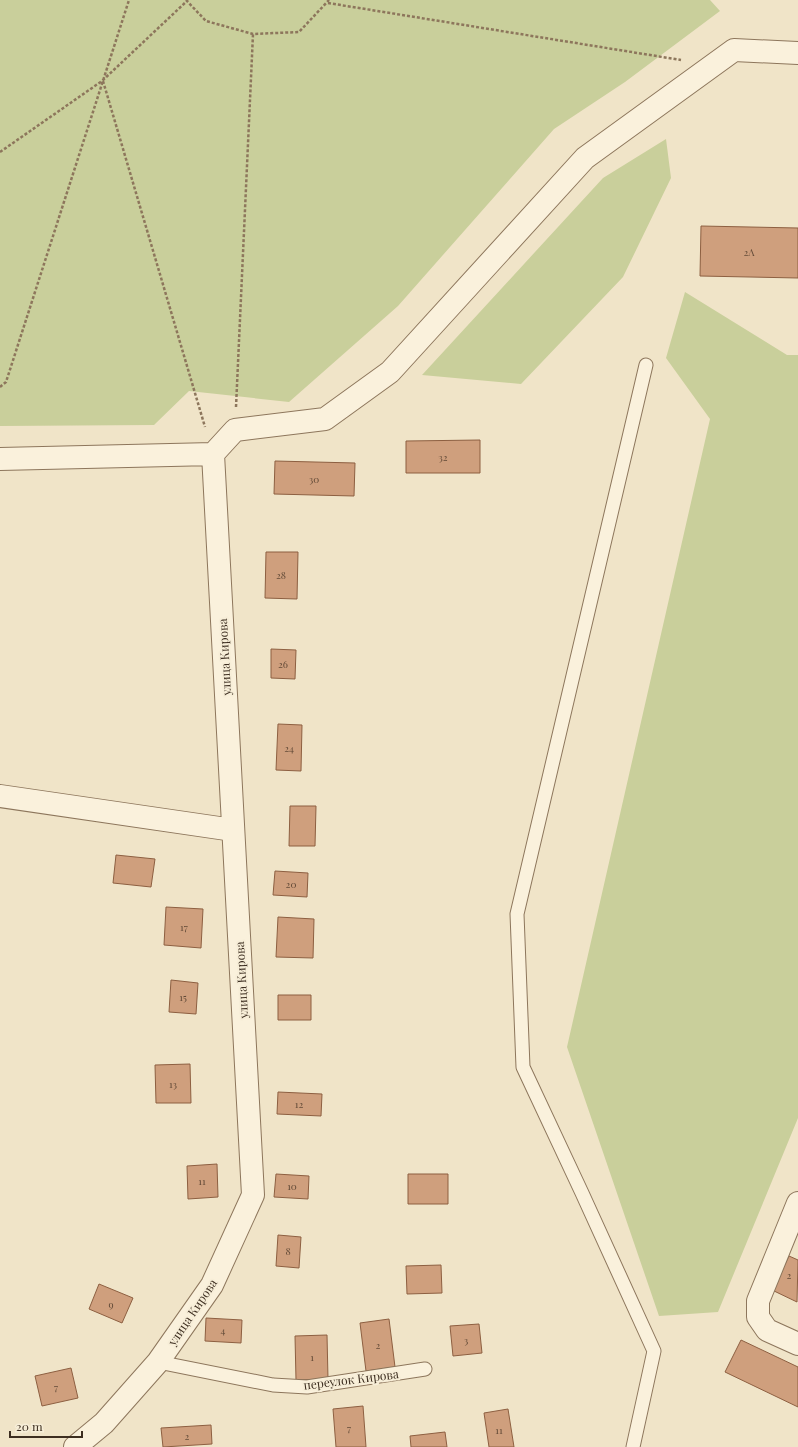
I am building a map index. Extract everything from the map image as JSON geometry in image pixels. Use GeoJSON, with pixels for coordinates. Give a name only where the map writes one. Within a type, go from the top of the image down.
{"type":"FeatureCollection","features":[{"type":"Feature","properties":{"kind":"street"},"geometry":{"type":"LineString","coordinates":[[0,459],[213,454],[235,430],[324,419],[390,372],[585,158],[734,50],[798,53]]}},
{"type":"Feature","properties":{"kind":"street","name":"улица Кирова"},"geometry":{"type":"LineString","coordinates":[[76,1447],[104,1423],[158,1362],[212,1285],[253,1195],[213,454]]}},
{"type":"Feature","properties":{"kind":"street"},"geometry":{"type":"LineString","coordinates":[[0,796],[233,830]]}},
{"type":"Feature","properties":{"kind":"street"},"geometry":{"type":"LineString","coordinates":[[798,1203],[758,1301],[758,1317],[767,1330],[798,1344]]}},
{"type":"Feature","properties":{"kind":"lane"},"geometry":{"type":"LineString","coordinates":[[634,1447],[654,1351],[582,1192],[523,1067],[517,914],[646,365]]}},
{"type":"Feature","properties":{"kind":"lane","name":"переулок Кирова"},"geometry":{"type":"LineString","coordinates":[[158,1362],[273,1385],[307,1387],[425,1369]]}},
{"type":"Feature","properties":{"kind":"path"},"geometry":{"type":"LineString","coordinates":[[0,387],[6,382],[129,0]]}},
{"type":"Feature","properties":{"kind":"path"},"geometry":{"type":"LineString","coordinates":[[0,152],[102,81],[187,0],[206,21],[253,34],[299,32],[329,2],[713,65]]}},
{"type":"Feature","properties":{"kind":"path"},"geometry":{"type":"LineString","coordinates":[[235,430],[253,34]]}},
{"type":"Feature","properties":{"kind":"path"},"geometry":{"type":"LineString","coordinates":[[102,81],[213,454]]}},
{"type":"Feature","properties":{"kind":"green space"},"geometry":{"type":"Polygon","coordinates":[[[0,0],[710,0],[720,11],[625,82],[554,129],[398,306],[289,402],[189,391],[154,425],[0,426],[0,0]]]}},
{"type":"Feature","properties":{"kind":"green space"},"geometry":{"type":"Polygon","coordinates":[[[666,139],[671,178],[623,277],[521,384],[422,375],[603,178],[666,139]]]}},
{"type":"Feature","properties":{"kind":"green space"},"geometry":{"type":"Polygon","coordinates":[[[685,292],[787,355],[798,355],[798,1118],[718,1312],[659,1316],[567,1047],[710,419],[666,358],[685,292]]]}},
{"type":"Feature","properties":{"kind":"building"},"geometry":{"type":"Polygon","coordinates":[[[701,226],[798,228],[798,278],[700,276],[701,226]]]}},
{"type":"Feature","properties":{"kind":"building"},"geometry":{"type":"Polygon","coordinates":[[[480,440],[480,473],[406,473],[406,441],[480,440]]]}},
{"type":"Feature","properties":{"kind":"building"},"geometry":{"type":"Polygon","coordinates":[[[275,461],[355,463],[354,496],[274,494],[275,461]]]}},
{"type":"Feature","properties":{"kind":"building"},"geometry":{"type":"Polygon","coordinates":[[[266,552],[298,552],[297,599],[265,598],[266,552]]]}},
{"type":"Feature","properties":{"kind":"building"},"geometry":{"type":"Polygon","coordinates":[[[271,649],[296,650],[295,679],[271,678],[271,649]]]}},
{"type":"Feature","properties":{"kind":"building"},"geometry":{"type":"Polygon","coordinates":[[[278,724],[302,725],[301,771],[276,770],[278,724]]]}},
{"type":"Feature","properties":{"kind":"building"},"geometry":{"type":"Polygon","coordinates":[[[290,806],[316,806],[315,846],[289,846],[290,806]]]}},
{"type":"Feature","properties":{"kind":"building"},"geometry":{"type":"Polygon","coordinates":[[[116,855],[155,859],[151,887],[113,883],[116,855]]]}},
{"type":"Feature","properties":{"kind":"building"},"geometry":{"type":"Polygon","coordinates":[[[275,871],[308,873],[307,897],[273,895],[275,871]]]}},
{"type":"Feature","properties":{"kind":"building"},"geometry":{"type":"Polygon","coordinates":[[[166,907],[203,909],[201,948],[164,945],[166,907]]]}},
{"type":"Feature","properties":{"kind":"building"},"geometry":{"type":"Polygon","coordinates":[[[278,917],[314,919],[313,958],[276,957],[278,917]]]}},
{"type":"Feature","properties":{"kind":"building"},"geometry":{"type":"Polygon","coordinates":[[[171,980],[198,983],[196,1014],[169,1012],[171,980]]]}},
{"type":"Feature","properties":{"kind":"building"},"geometry":{"type":"Polygon","coordinates":[[[278,995],[311,995],[311,1020],[278,1020],[278,995]]]}},
{"type":"Feature","properties":{"kind":"building"},"geometry":{"type":"Polygon","coordinates":[[[190,1064],[191,1103],[156,1103],[155,1065],[190,1064]]]}},
{"type":"Feature","properties":{"kind":"building"},"geometry":{"type":"Polygon","coordinates":[[[278,1092],[322,1094],[321,1116],[277,1114],[278,1092]]]}},
{"type":"Feature","properties":{"kind":"building"},"geometry":{"type":"Polygon","coordinates":[[[217,1164],[218,1197],[188,1199],[187,1166],[217,1164]]]}},
{"type":"Feature","properties":{"kind":"building"},"geometry":{"type":"Polygon","coordinates":[[[276,1174],[309,1176],[308,1199],[274,1197],[276,1174]]]}},
{"type":"Feature","properties":{"kind":"building"},"geometry":{"type":"Polygon","coordinates":[[[408,1174],[448,1174],[448,1204],[408,1204],[408,1174]]]}},
{"type":"Feature","properties":{"kind":"building"},"geometry":{"type":"Polygon","coordinates":[[[278,1235],[301,1237],[299,1268],[276,1266],[278,1235]]]}},
{"type":"Feature","properties":{"kind":"building"},"geometry":{"type":"Polygon","coordinates":[[[789,1256],[798,1260],[797,1302],[772,1290],[789,1256]]]}},
{"type":"Feature","properties":{"kind":"building"},"geometry":{"type":"Polygon","coordinates":[[[441,1265],[442,1293],[407,1294],[406,1266],[441,1265]]]}},
{"type":"Feature","properties":{"kind":"building"},"geometry":{"type":"Polygon","coordinates":[[[99,1284],[133,1298],[122,1323],[89,1309],[99,1284]]]}},
{"type":"Feature","properties":{"kind":"building"},"geometry":{"type":"Polygon","coordinates":[[[206,1318],[242,1320],[241,1343],[205,1341],[206,1318]]]}},
{"type":"Feature","properties":{"kind":"building"},"geometry":{"type":"Polygon","coordinates":[[[389,1319],[395,1367],[366,1371],[360,1323],[389,1319]]]}},
{"type":"Feature","properties":{"kind":"building"},"geometry":{"type":"Polygon","coordinates":[[[479,1324],[482,1353],[453,1356],[450,1326],[479,1324]]]}},
{"type":"Feature","properties":{"kind":"building"},"geometry":{"type":"Polygon","coordinates":[[[327,1335],[328,1379],[296,1380],[295,1336],[327,1335]]]}},
{"type":"Feature","properties":{"kind":"building"},"geometry":{"type":"Polygon","coordinates":[[[741,1340],[798,1367],[798,1407],[725,1372],[741,1340]]]}},
{"type":"Feature","properties":{"kind":"building"},"geometry":{"type":"Polygon","coordinates":[[[71,1368],[78,1398],[42,1406],[35,1376],[71,1368]]]}},
{"type":"Feature","properties":{"kind":"building"},"geometry":{"type":"Polygon","coordinates":[[[363,1406],[366,1447],[336,1447],[333,1409],[363,1406]]]}},
{"type":"Feature","properties":{"kind":"building"},"geometry":{"type":"Polygon","coordinates":[[[508,1409],[514,1447],[489,1447],[484,1413],[508,1409]]]}},
{"type":"Feature","properties":{"kind":"building"},"geometry":{"type":"Polygon","coordinates":[[[211,1425],[212,1444],[163,1447],[161,1428],[211,1425]]]}},
{"type":"Feature","properties":{"kind":"building"},"geometry":{"type":"Polygon","coordinates":[[[445,1432],[447,1447],[411,1447],[410,1436],[445,1432]]]}}]}
